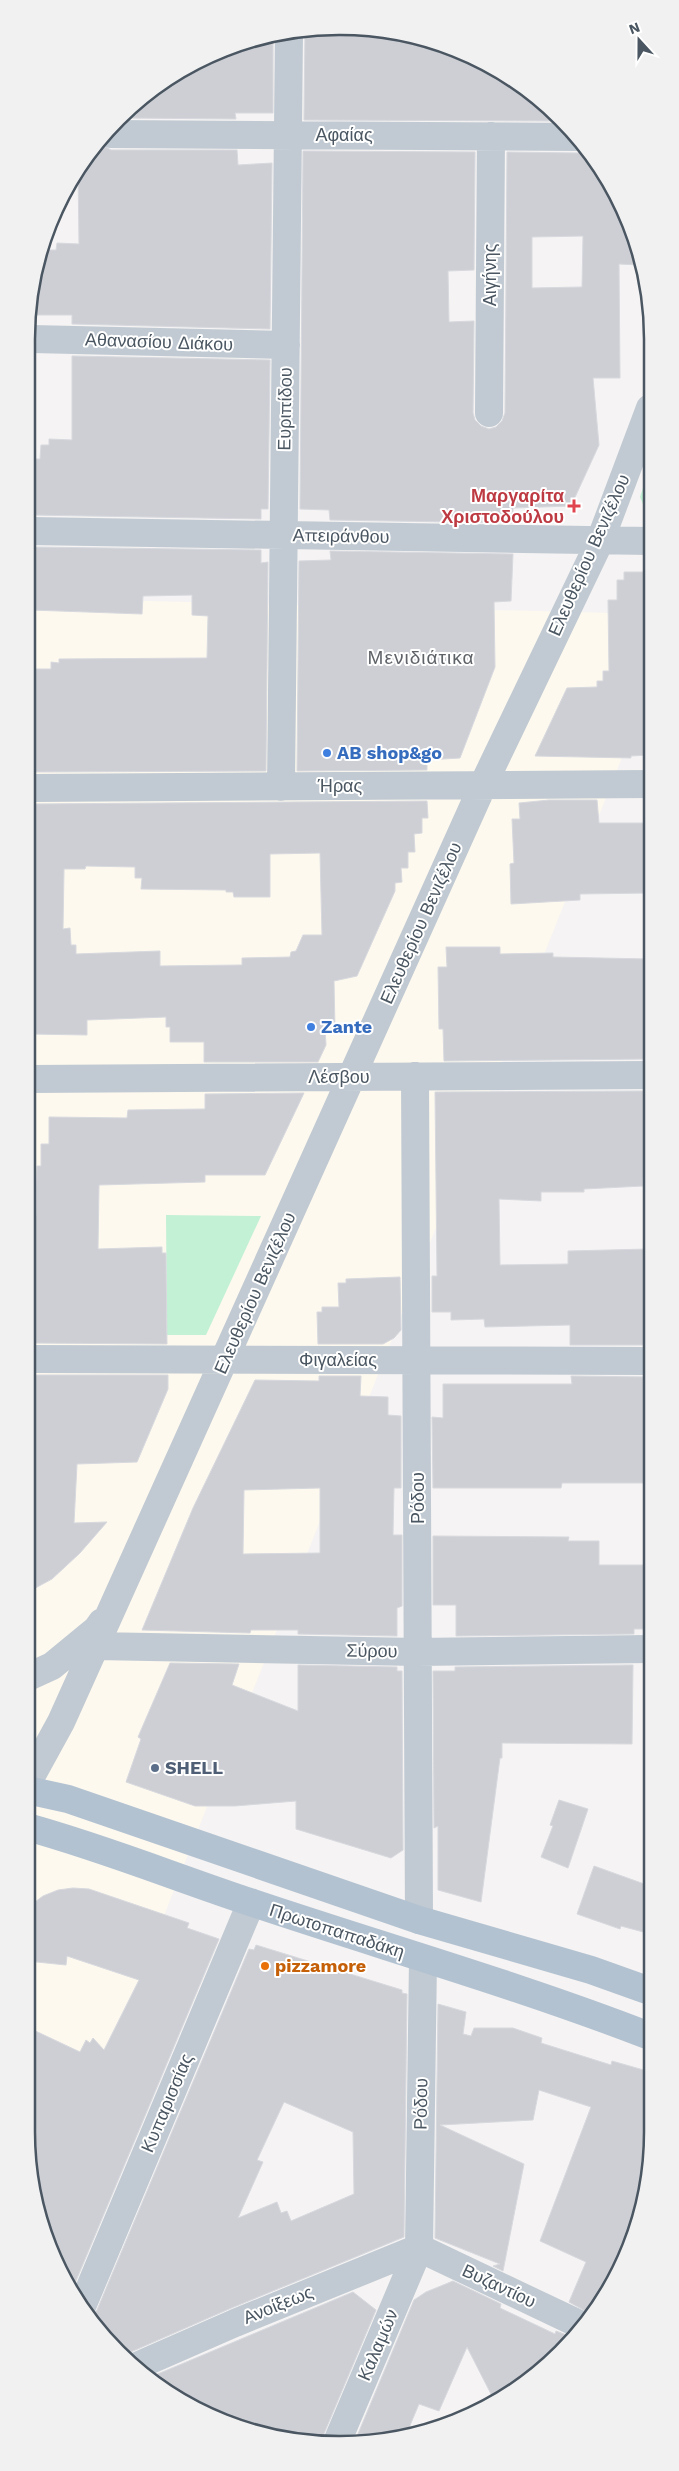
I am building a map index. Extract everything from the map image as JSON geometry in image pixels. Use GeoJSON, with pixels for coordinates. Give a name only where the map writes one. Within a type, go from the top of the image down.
{"type":"FeatureCollection","features":[{"type":"Feature","properties":{"kind":"main road","name":"Πρωτοπαπαδάκη"},"geometry":{"type":"LineString","coordinates":[[35,1792],[68,1799],[419,1920],[592,1970],[644,1989]]}},
{"type":"Feature","properties":{"kind":"main road","name":"Πρωτοπαπαδάκη"},"geometry":{"type":"LineString","coordinates":[[35,1829],[60,1836],[250,1902],[583,2010],[644,2033]]}},
{"type":"Feature","properties":{"kind":"street","name":"Ευριπίδου"},"geometry":{"type":"LineString","coordinates":[[281,786],[289,40]]}},
{"type":"Feature","properties":{"kind":"street","name":"Αφαίας"},"geometry":{"type":"LineString","coordinates":[[115,134],[566,137]]}},
{"type":"Feature","properties":{"kind":"street","name":"Αιγήνης"},"geometry":{"type":"LineString","coordinates":[[489,414],[491,136]]}},
{"type":"Feature","properties":{"kind":"street","name":"Αθανασίου Διάκου"},"geometry":{"type":"LineString","coordinates":[[35,339],[286,346]]}},
{"type":"Feature","properties":{"kind":"street","name":"Ελευθερίου Βενιζέλου"},"geometry":{"type":"LineString","coordinates":[[35,1769],[61,1722],[96,1646],[483,785],[600,541],[644,424]]}},
{"type":"Feature","properties":{"kind":"street","name":"Απειράνθου"},"geometry":{"type":"LineString","coordinates":[[35,531],[644,541]]}},
{"type":"Feature","properties":{"kind":"street","name":"Ήρας"},"geometry":{"type":"LineString","coordinates":[[35,788],[644,784]]}},
{"type":"Feature","properties":{"kind":"street","name":"Λέσβου"},"geometry":{"type":"LineString","coordinates":[[35,1079],[644,1075]]}},
{"type":"Feature","properties":{"kind":"street","name":"Ρόδου"},"geometry":{"type":"LineString","coordinates":[[415,1076],[419,1920]]}},
{"type":"Feature","properties":{"kind":"street","name":"Φιγαλείας"},"geometry":{"type":"LineString","coordinates":[[35,1358],[644,1361]]}},
{"type":"Feature","properties":{"kind":"street","name":"Ελευθερίου Βενιζέλου"},"geometry":{"type":"LineString","coordinates":[[35,1674],[52,1666],[96,1629],[115,1603]]}},
{"type":"Feature","properties":{"kind":"street","name":"Σύρου"},"geometry":{"type":"LineString","coordinates":[[96,1646],[418,1652],[644,1649]]}},
{"type":"Feature","properties":{"kind":"street","name":"Κυπαρισσίας"},"geometry":{"type":"LineString","coordinates":[[85,2299],[250,1902]]}},
{"type":"Feature","properties":{"kind":"street","name":"Ρόδου"},"geometry":{"type":"LineString","coordinates":[[418,2248],[423,1959]]}},
{"type":"Feature","properties":{"kind":"street","name":"Βυζαντίου"},"geometry":{"type":"LineString","coordinates":[[418,2248],[576,2323]]}},
{"type":"Feature","properties":{"kind":"street","name":"Ανοίξεως"},"geometry":{"type":"LineString","coordinates":[[142,2362],[235,2322],[418,2248]]}},
{"type":"Feature","properties":{"kind":"street","name":"Καλαμών"},"geometry":{"type":"LineString","coordinates":[[340,2436],[418,2248]]}},
{"type":"Feature","properties":{"kind":"shaded area"},"geometry":{"type":"Polygon","coordinates":[[[35,598],[644,614],[644,702],[46,2214],[38,2171],[35,2132],[35,598]]]}},
{"type":"Feature","properties":{"kind":"green space"},"geometry":{"type":"Polygon","coordinates":[[[644,485],[644,507],[640,497],[644,485]]]}},
{"type":"Feature","properties":{"kind":"green space"},"geometry":{"type":"Polygon","coordinates":[[[166,1215],[261,1216],[206,1335],[167,1335],[166,1215]]]}},
{"type":"Feature","properties":{"kind":"building"},"geometry":{"type":"Polygon","coordinates":[[[340,35],[399,41],[418,45],[456,58],[509,86],[551,121],[304,120],[305,38],[340,35]]]}},
{"type":"Feature","properties":{"kind":"building"},"geometry":{"type":"Polygon","coordinates":[[[273,42],[273,113],[235,113],[236,119],[131,118],[170,86],[205,66],[242,51],[273,42]]]}},
{"type":"Feature","properties":{"kind":"building"},"geometry":{"type":"Polygon","coordinates":[[[105,146],[111,150],[237,150],[238,165],[272,163],[270,329],[72,324],[72,315],[36,315],[41,280],[48,250],[56,250],[57,243],[79,244],[78,183],[105,146]]]}},
{"type":"Feature","properties":{"kind":"building"},"geometry":{"type":"Polygon","coordinates":[[[303,151],[475,152],[474,270],[448,271],[449,322],[474,321],[473,413],[475,420],[481,426],[489,429],[496,427],[502,421],[505,413],[507,152],[580,152],[593,170],[613,205],[635,265],[619,264],[620,378],[593,378],[599,445],[571,506],[513,508],[513,523],[330,520],[329,510],[300,509],[303,151]],[[583,236],[532,237],[532,288],[582,287],[583,236]]]}},
{"type":"Feature","properties":{"kind":"building"},"geometry":{"type":"Polygon","coordinates":[[[72,356],[270,360],[268,509],[261,509],[261,519],[35,515],[35,459],[40,459],[41,445],[49,445],[49,439],[72,440],[72,356]]]}},
{"type":"Feature","properties":{"kind":"building"},"geometry":{"type":"Polygon","coordinates":[[[35,547],[261,550],[261,563],[268,562],[266,771],[35,772],[35,669],[51,669],[51,662],[59,663],[59,659],[207,658],[208,616],[192,615],[192,595],[143,596],[142,614],[35,610],[35,547]]]}},
{"type":"Feature","properties":{"kind":"building"},"geometry":{"type":"Polygon","coordinates":[[[330,551],[513,554],[511,601],[494,602],[495,667],[460,758],[427,760],[427,770],[297,771],[299,561],[331,560],[330,551]]]}},
{"type":"Feature","properties":{"kind":"building"},"geometry":{"type":"Polygon","coordinates":[[[624,572],[644,572],[644,755],[631,756],[631,758],[535,756],[567,688],[597,687],[597,681],[603,681],[603,671],[609,671],[608,600],[617,600],[617,580],[624,580],[624,572]]]}},
{"type":"Feature","properties":{"kind":"building"},"geometry":{"type":"Polygon","coordinates":[[[549,800],[597,800],[599,823],[644,823],[644,893],[580,894],[580,900],[511,904],[510,864],[514,863],[512,819],[520,819],[519,803],[549,800]]]}},
{"type":"Feature","properties":{"kind":"building"},"geometry":{"type":"Polygon","coordinates":[[[427,801],[428,818],[422,818],[422,833],[414,834],[415,852],[408,852],[408,868],[401,868],[402,882],[395,883],[395,891],[357,976],[334,981],[335,1028],[325,1028],[326,1045],[318,1062],[204,1062],[204,1042],[170,1042],[170,1027],[166,1027],[166,1017],[87,1020],[87,1035],[35,1034],[35,804],[427,801]],[[320,853],[270,854],[270,897],[234,897],[233,892],[226,892],[226,890],[141,889],[142,878],[135,878],[135,867],[86,866],[85,869],[64,869],[63,929],[70,928],[71,945],[76,945],[76,954],[160,951],[160,966],[242,965],[242,958],[290,957],[291,952],[296,951],[303,935],[322,935],[320,853]]]}},
{"type":"Feature","properties":{"kind":"building"},"geometry":{"type":"Polygon","coordinates":[[[446,947],[500,947],[500,954],[553,953],[553,957],[644,959],[644,1059],[444,1061],[443,1029],[439,1029],[438,967],[447,967],[446,947]]]}},
{"type":"Feature","properties":{"kind":"building"},"geometry":{"type":"Polygon","coordinates":[[[644,1091],[643,1186],[584,1189],[584,1192],[541,1192],[541,1201],[499,1199],[500,1265],[568,1264],[568,1251],[644,1249],[644,1345],[570,1345],[570,1325],[485,1327],[484,1319],[451,1320],[451,1312],[432,1312],[432,1276],[437,1276],[435,1092],[644,1091]]]}},
{"type":"Feature","properties":{"kind":"building"},"geometry":{"type":"Polygon","coordinates":[[[304,1093],[265,1175],[205,1175],[205,1182],[99,1185],[98,1249],[162,1247],[162,1253],[166,1253],[167,1344],[35,1343],[37,1166],[41,1166],[41,1144],[49,1144],[49,1117],[127,1118],[128,1110],[205,1109],[205,1094],[304,1093]]]}},
{"type":"Feature","properties":{"kind":"building"},"geometry":{"type":"Polygon","coordinates":[[[400,1277],[401,1330],[394,1338],[383,1344],[318,1344],[317,1312],[322,1312],[322,1307],[339,1307],[338,1283],[346,1283],[346,1279],[400,1277]]]}},
{"type":"Feature","properties":{"kind":"building"},"geometry":{"type":"Polygon","coordinates":[[[35,1375],[168,1375],[168,1389],[137,1462],[77,1464],[74,1523],[107,1522],[80,1553],[52,1579],[35,1588],[35,1375]]]}},
{"type":"Feature","properties":{"kind":"building"},"geometry":{"type":"Polygon","coordinates":[[[319,1376],[361,1376],[360,1396],[388,1397],[388,1415],[401,1416],[401,1488],[394,1488],[393,1535],[402,1535],[402,1606],[397,1608],[397,1636],[298,1634],[298,1630],[251,1630],[250,1633],[142,1630],[193,1508],[255,1380],[319,1381],[319,1376]],[[320,1488],[244,1490],[243,1554],[320,1553],[320,1488]]]}},
{"type":"Feature","properties":{"kind":"building"},"geometry":{"type":"Polygon","coordinates":[[[571,1376],[644,1377],[644,1483],[562,1483],[561,1488],[433,1488],[432,1417],[443,1418],[443,1384],[572,1384],[571,1376]]]}},
{"type":"Feature","properties":{"kind":"building"},"geometry":{"type":"Polygon","coordinates":[[[433,1536],[569,1537],[568,1541],[599,1541],[599,1565],[644,1565],[644,1629],[634,1629],[634,1634],[456,1636],[456,1605],[433,1605],[433,1536]]]}},
{"type":"Feature","properties":{"kind":"building"},"geometry":{"type":"Polygon","coordinates":[[[170,1663],[239,1664],[232,1685],[298,1711],[298,1665],[397,1667],[397,1671],[402,1671],[403,1850],[391,1858],[296,1829],[296,1801],[235,1806],[195,1806],[126,1782],[141,1739],[138,1737],[170,1663]]]}},
{"type":"Feature","properties":{"kind":"building"},"geometry":{"type":"Polygon","coordinates":[[[633,1665],[632,1744],[502,1743],[502,1758],[500,1758],[481,1902],[438,1890],[438,1826],[434,1828],[433,1671],[455,1671],[455,1667],[633,1665]]]}},
{"type":"Feature","properties":{"kind":"building"},"geometry":{"type":"Polygon","coordinates":[[[559,1800],[588,1809],[568,1868],[541,1857],[553,1826],[550,1825],[559,1800]]]}},
{"type":"Feature","properties":{"kind":"building"},"geometry":{"type":"Polygon","coordinates":[[[594,1866],[644,1884],[644,1932],[621,1926],[620,1929],[577,1914],[594,1866]]]}},
{"type":"Feature","properties":{"kind":"building"},"geometry":{"type":"Polygon","coordinates":[[[73,1888],[89,1889],[189,1923],[187,1928],[219,1939],[75,2283],[58,2248],[45,2210],[41,2191],[35,2132],[35,2031],[80,2052],[86,2040],[90,2043],[93,2038],[104,2050],[139,1980],[67,1956],[66,1965],[35,1962],[35,1902],[43,1896],[58,1890],[73,1888]]]}},
{"type":"Feature","properties":{"kind":"building"},"geometry":{"type":"Polygon","coordinates":[[[256,1945],[402,1990],[402,1993],[407,1994],[404,2237],[229,2309],[131,2353],[95,2313],[249,1949],[254,1950],[256,1945]],[[284,2102],[257,2160],[263,2162],[238,2218],[277,2202],[281,2213],[287,2211],[291,2221],[354,2194],[353,2132],[284,2102]]]}},
{"type":"Feature","properties":{"kind":"building"},"geometry":{"type":"Polygon","coordinates":[[[438,2004],[466,2012],[463,2034],[471,2036],[474,2028],[513,2028],[542,2038],[541,2043],[611,2065],[612,2061],[644,2070],[643,2151],[634,2210],[613,2266],[585,2311],[569,2302],[586,2262],[540,2241],[591,2107],[539,2090],[533,2120],[440,2125],[524,2164],[503,2271],[493,2266],[500,2264],[435,2238],[438,2004]]]}},
{"type":"Feature","properties":{"kind":"building"},"geometry":{"type":"Polygon","coordinates":[[[453,2281],[501,2304],[500,2308],[555,2334],[556,2331],[566,2335],[555,2347],[525,2373],[492,2395],[467,2347],[439,2411],[419,2404],[409,2428],[357,2435],[414,2300],[426,2292],[453,2281]]]}},
{"type":"Feature","properties":{"kind":"building"},"geometry":{"type":"Polygon","coordinates":[[[353,2292],[376,2310],[323,2435],[280,2430],[242,2420],[205,2405],[170,2385],[156,2375],[353,2292]]]}},
{"type":"Feature","properties":{"kind":"place","name":"Μαργαρίτα Χριστοδούλου"},"geometry":{"type":"Point","coordinates":[574,506]}},
{"type":"Feature","properties":{"kind":"place","name":"AB shop&go"},"geometry":{"type":"Point","coordinates":[327,753]}},
{"type":"Feature","properties":{"kind":"place","name":"Zante"},"geometry":{"type":"Point","coordinates":[311,1027]}},
{"type":"Feature","properties":{"kind":"place","name":"SHELL"},"geometry":{"type":"Point","coordinates":[155,1768]}},
{"type":"Feature","properties":{"kind":"place","name":"pizzamore"},"geometry":{"type":"Point","coordinates":[265,1966]}},
{"type":"Feature","properties":{"kind":"district","name":"Μενιδιάτικα"},"geometry":{"type":"Point","coordinates":[421,657]}}]}
